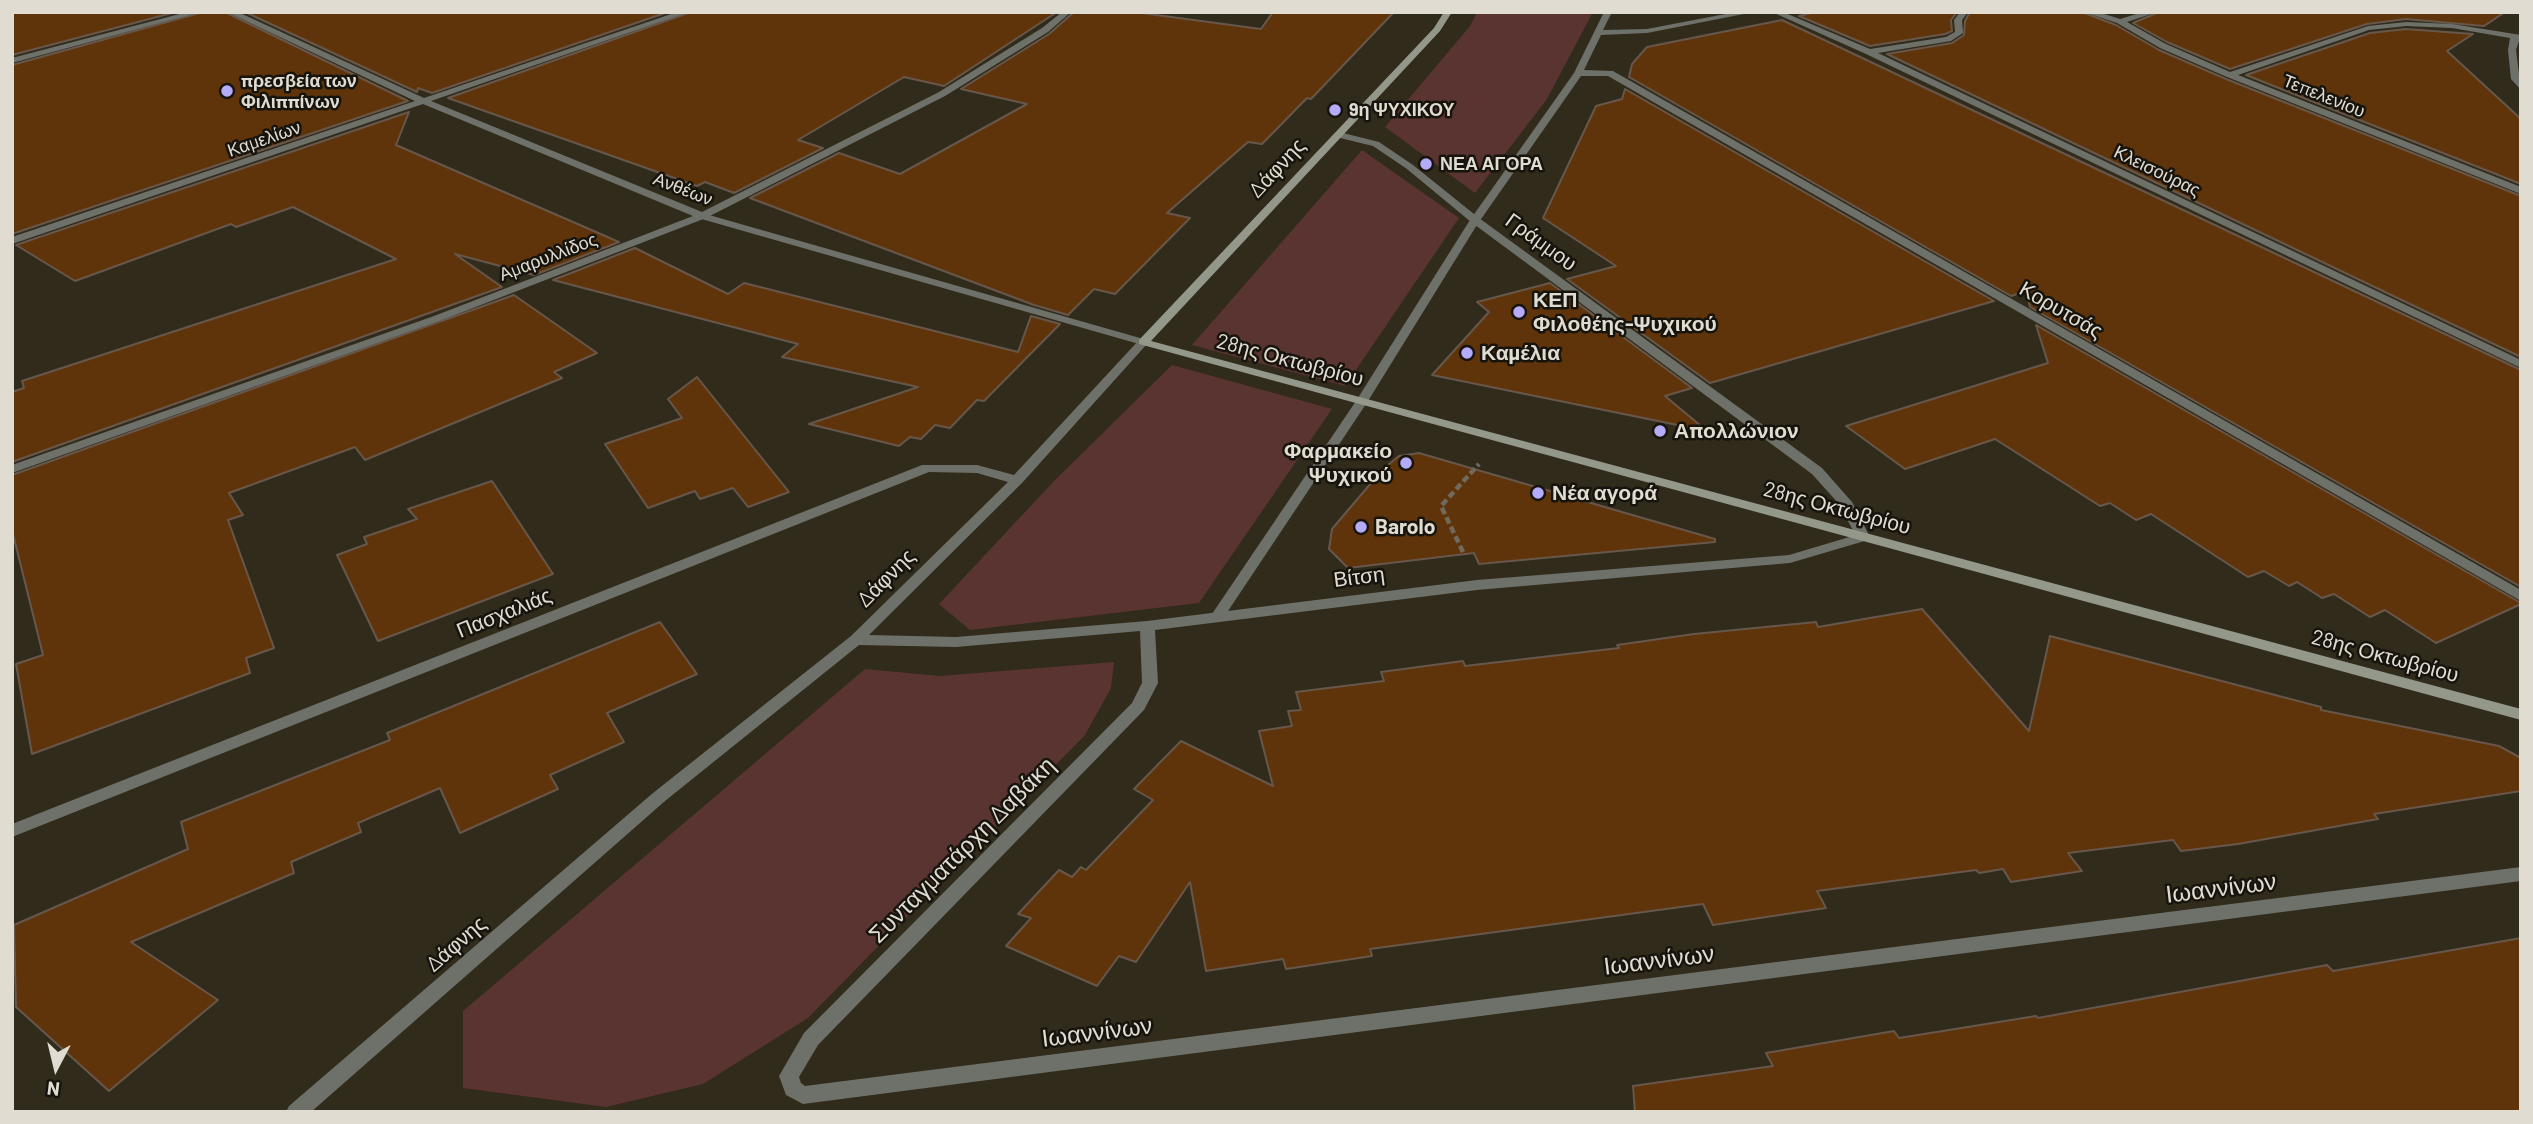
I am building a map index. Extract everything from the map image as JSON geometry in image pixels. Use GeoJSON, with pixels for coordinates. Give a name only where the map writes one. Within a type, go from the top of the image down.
{"type":"FeatureCollection","features":[{"type":"Feature","properties":{"kind":"main road","name":"Δάφνης"},"geometry":{"type":"LineString","coordinates":[[1143,342],[1437,29],[1448,12]]}},
{"type":"Feature","properties":{"kind":"main road","name":"28ης Οκτωβρίου"},"geometry":{"type":"LineString","coordinates":[[1143,342],[2521,715]]}},
{"type":"Feature","properties":{"kind":"street"},"geometry":{"type":"LineString","coordinates":[[12,61],[197,12]]}},
{"type":"Feature","properties":{"kind":"street","name":"Ανθέων"},"geometry":{"type":"LineString","coordinates":[[231,12],[423,102],[702,216],[1143,342]]}},
{"type":"Feature","properties":{"kind":"street","name":"Καμελίων"},"geometry":{"type":"LineString","coordinates":[[12,241],[685,12]]}},
{"type":"Feature","properties":{"kind":"street","name":"Αμαρυλλίδος"},"geometry":{"type":"LineString","coordinates":[[12,469],[438,318],[702,216],[942,94],[1045,30],[1067,12]]}},
{"type":"Feature","properties":{"kind":"street"},"geometry":{"type":"LineString","coordinates":[[1219,614],[1362,401],[1475,220],[1578,73],[1608,12]]}},
{"type":"Feature","properties":{"kind":"street"},"geometry":{"type":"LineString","coordinates":[[1600,33],[1647,31],[1750,12]]}},
{"type":"Feature","properties":{"kind":"street","name":"Κλεισούρας"},"geometry":{"type":"LineString","coordinates":[[1776,12],[1869,52],[2521,365]]}},
{"type":"Feature","properties":{"kind":"street"},"geometry":{"type":"LineString","coordinates":[[1869,52],[1948,39],[1959,33],[1958,20],[1964,12]]}},
{"type":"Feature","properties":{"kind":"street","name":"Τεπελενίου"},"geometry":{"type":"LineString","coordinates":[[2088,12],[2120,21],[2163,46],[2230,75],[2521,191]]}},
{"type":"Feature","properties":{"kind":"street"},"geometry":{"type":"LineString","coordinates":[[2120,21],[2153,12]]}},
{"type":"Feature","properties":{"kind":"street"},"geometry":{"type":"LineString","coordinates":[[2230,75],[2368,28],[2406,24],[2452,26],[2518,37],[2513,60],[2515,79],[2521,87]]}},
{"type":"Feature","properties":{"kind":"street","name":"Κορυτσάς"},"geometry":{"type":"LineString","coordinates":[[1578,73],[1610,73],[2521,596]]}},
{"type":"Feature","properties":{"kind":"street","name":"Γράμμου"},"geometry":{"type":"LineString","coordinates":[[1339,135],[1376,144],[1817,471],[1845,502],[1863,537]]}},
{"type":"Feature","properties":{"kind":"street","name":"Δάφνης"},"geometry":{"type":"LineString","coordinates":[[296,1112],[659,797],[856,640],[1017,480],[1143,342]]}},
{"type":"Feature","properties":{"kind":"street","name":"Πασχαλιάς"},"geometry":{"type":"LineString","coordinates":[[12,831],[927,468],[977,469],[1017,480]]}},
{"type":"Feature","properties":{"kind":"street","name":"Βίτση"},"geometry":{"type":"LineString","coordinates":[[856,640],[956,642],[1147,625],[1219,614],[1477,585],[1790,559],[1863,537]]}},
{"type":"Feature","properties":{"kind":"street","name":"Συνταγματάρχη Δαβάκη"},"geometry":{"type":"LineString","coordinates":[[803,1094],[793,1089],[789,1076],[811,1039],[1138,706],[1150,683],[1147,625]]}},
{"type":"Feature","properties":{"kind":"street","name":"Ιωαννίνων"},"geometry":{"type":"LineString","coordinates":[[803,1094],[2521,874]]}},
{"type":"Feature","properties":{"kind":"path"},"geometry":{"type":"LineString","coordinates":[[1469,565],[1441,506],[1471,475],[1497,438]]}},
{"type":"Feature","properties":{"kind":"shaded area"},"geometry":{"type":"Polygon","coordinates":[[[1477,12],[1593,12],[1547,99],[1475,193],[1385,127],[1470,26],[1477,12]]]}},
{"type":"Feature","properties":{"kind":"shaded area"},"geometry":{"type":"Polygon","coordinates":[[[1362,150],[1459,218],[1345,386],[1192,345],[1362,150]]]}},
{"type":"Feature","properties":{"kind":"shaded area"},"geometry":{"type":"Polygon","coordinates":[[[1172,365],[1332,409],[1199,603],[970,630],[939,604],[1055,480],[1172,365]]]}},
{"type":"Feature","properties":{"kind":"shaded area"},"geometry":{"type":"Polygon","coordinates":[[[1114,662],[1111,688],[1085,735],[808,1018],[703,1084],[606,1107],[463,1088],[463,1011],[865,669],[940,676],[1114,662]]]}},
{"type":"Feature","properties":{"kind":"building"},"geometry":{"type":"Polygon","coordinates":[[[12,12],[176,12],[12,55],[12,12]]]}},
{"type":"Feature","properties":{"kind":"building"},"geometry":{"type":"Polygon","coordinates":[[[203,12],[225,12],[408,101],[12,234],[12,65],[203,12]]]}},
{"type":"Feature","properties":{"kind":"building"},"geometry":{"type":"Polygon","coordinates":[[[245,12],[668,12],[432,93],[418,88],[417,92],[245,12]]]}},
{"type":"Feature","properties":{"kind":"building"},"geometry":{"type":"Polygon","coordinates":[[[691,12],[1057,12],[944,86],[904,77],[798,140],[823,148],[734,193],[705,182],[697,186],[448,98],[691,12]]]}},
{"type":"Feature","properties":{"kind":"building"},"geometry":{"type":"Polygon","coordinates":[[[1074,12],[1134,12],[1261,29],[1273,12],[1394,12],[1311,99],[1307,98],[1262,144],[1248,142],[1167,213],[1190,218],[1115,294],[1094,289],[1068,315],[1034,305],[750,198],[839,153],[900,174],[1027,104],[961,89],[1049,34],[1074,12]]]}},
{"type":"Feature","properties":{"kind":"building"},"geometry":{"type":"Polygon","coordinates":[[[1815,12],[1957,12],[1951,20],[1952,31],[1945,34],[1870,46],[1799,16],[1815,12]]]}},
{"type":"Feature","properties":{"kind":"building"},"geometry":{"type":"Polygon","coordinates":[[[1970,12],[2082,12],[2116,25],[2159,50],[2226,79],[2521,196],[2521,357],[1887,54],[1952,43],[1964,35],[1965,21],[1970,12]]]}},
{"type":"Feature","properties":{"kind":"building"},"geometry":{"type":"Polygon","coordinates":[[[2159,12],[2505,12],[2484,26],[2406,19],[2367,24],[2230,69],[2167,42],[2133,23],[2159,12]]]}},
{"type":"Feature","properties":{"kind":"building"},"geometry":{"type":"Polygon","coordinates":[[[1782,20],[2521,370],[2521,587],[2030,307],[2026,291],[2011,296],[1629,77],[1632,64],[1647,47],[1782,20]]]}},
{"type":"Feature","properties":{"kind":"building"},"geometry":{"type":"Polygon","coordinates":[[[2406,29],[2473,34],[2447,51],[2521,119],[2521,184],[2246,75],[2370,33],[2406,29]]]}},
{"type":"Feature","properties":{"kind":"building"},"geometry":{"type":"Polygon","coordinates":[[[1625,89],[1994,301],[1710,383],[1567,279],[1616,266],[1543,218],[1596,106],[1622,99],[1625,89]]]}},
{"type":"Feature","properties":{"kind":"building"},"geometry":{"type":"Polygon","coordinates":[[[409,112],[396,145],[619,242],[534,275],[455,254],[502,287],[12,462],[12,392],[24,388],[22,381],[396,259],[293,207],[236,227],[231,224],[75,281],[16,245],[409,112]]]}},
{"type":"Feature","properties":{"kind":"building"},"geometry":{"type":"Polygon","coordinates":[[[635,248],[728,294],[744,283],[1018,352],[1031,316],[1060,324],[984,401],[977,400],[950,428],[935,425],[921,439],[910,437],[899,446],[809,424],[918,387],[782,357],[798,344],[553,280],[635,248]]]}},
{"type":"Feature","properties":{"kind":"building"},"geometry":{"type":"Polygon","coordinates":[[[1550,283],[1692,388],[1665,396],[1707,431],[1432,375],[1489,312],[1477,302],[1550,283]]]}},
{"type":"Feature","properties":{"kind":"building"},"geometry":{"type":"Polygon","coordinates":[[[514,295],[597,353],[554,372],[562,378],[365,460],[355,447],[229,493],[243,515],[228,520],[274,648],[246,658],[250,673],[32,754],[16,664],[43,655],[12,530],[12,475],[514,295]]]}},
{"type":"Feature","properties":{"kind":"building"},"geometry":{"type":"Polygon","coordinates":[[[2036,325],[2521,604],[2436,643],[2385,610],[2370,617],[2334,594],[2322,598],[2297,582],[2289,586],[2264,571],[2248,577],[2151,514],[2136,520],[2110,503],[2100,506],[1995,439],[1905,469],[1846,426],[2048,363],[2036,325]]]}},
{"type":"Feature","properties":{"kind":"building"},"geometry":{"type":"Polygon","coordinates":[[[697,377],[789,492],[748,507],[733,488],[700,499],[695,491],[648,508],[605,444],[682,418],[668,399],[697,377]]]}},
{"type":"Feature","properties":{"kind":"building"},"geometry":{"type":"Polygon","coordinates":[[[1419,453],[1715,539],[1715,542],[1479,564],[1474,553],[1348,568],[1329,549],[1332,529],[1383,469],[1399,456],[1419,453]]]}},
{"type":"Feature","properties":{"kind":"building"},"geometry":{"type":"Polygon","coordinates":[[[492,481],[553,574],[378,641],[337,555],[367,544],[364,537],[417,519],[408,509],[492,481]]]}},
{"type":"Feature","properties":{"kind":"building"},"geometry":{"type":"Polygon","coordinates":[[[1922,609],[2029,731],[2050,636],[2321,707],[2321,710],[2499,746],[2521,758],[2521,791],[2374,814],[2378,819],[2238,844],[2181,851],[2173,840],[2068,853],[2082,871],[2011,882],[2003,869],[1979,873],[1976,870],[1817,891],[1826,908],[1713,925],[1703,904],[1370,949],[1372,956],[1286,969],[1283,959],[1206,971],[1190,882],[1136,962],[1119,956],[1097,986],[1006,946],[1031,918],[1018,914],[1059,870],[1072,877],[1081,867],[1086,870],[1153,800],[1134,789],[1181,741],[1273,786],[1259,731],[1292,726],[1288,711],[1301,710],[1296,692],[1384,681],[1381,672],[1463,661],[1465,666],[1619,648],[1617,645],[1694,634],[1816,622],[1818,627],[1922,609]]]}},
{"type":"Feature","properties":{"kind":"building"},"geometry":{"type":"Polygon","coordinates":[[[660,622],[697,674],[607,713],[624,742],[550,775],[558,789],[460,833],[440,788],[358,823],[361,832],[291,862],[294,873],[131,942],[218,1000],[109,1091],[16,1007],[14,925],[188,849],[181,822],[390,740],[387,733],[660,622]]]}},
{"type":"Feature","properties":{"kind":"building"},"geometry":{"type":"Polygon","coordinates":[[[2521,938],[2521,1112],[1635,1112],[1633,1086],[1773,1066],[1766,1053],[1894,1031],[1899,1038],[2036,1016],[2038,1018],[2327,965],[2333,971],[2521,938]]]}},
{"type":"Feature","properties":{"kind":"place","name":"πρεσβεία των Φιλιππίνων"},"geometry":{"type":"Point","coordinates":[227,91]}},
{"type":"Feature","properties":{"kind":"place","name":"9η ΨΥΧΙΚΟΥ"},"geometry":{"type":"Point","coordinates":[1335,110]}},
{"type":"Feature","properties":{"kind":"place","name":"ΝΕΑ ΑΓΟΡΑ"},"geometry":{"type":"Point","coordinates":[1426,164]}},
{"type":"Feature","properties":{"kind":"place","name":"ΚΕΠ Φιλοθέης-Ψυχικού"},"geometry":{"type":"Point","coordinates":[1519,312]}},
{"type":"Feature","properties":{"kind":"place","name":"Καμέλια"},"geometry":{"type":"Point","coordinates":[1467,353]}},
{"type":"Feature","properties":{"kind":"place","name":"Απολλώνιον"},"geometry":{"type":"Point","coordinates":[1660,431]}},
{"type":"Feature","properties":{"kind":"place","name":"Φαρμακείο Ψυχικού"},"geometry":{"type":"Point","coordinates":[1406,463]}},
{"type":"Feature","properties":{"kind":"place","name":"Νέα αγορά"},"geometry":{"type":"Point","coordinates":[1538,493]}},
{"type":"Feature","properties":{"kind":"place","name":"Barolo"},"geometry":{"type":"Point","coordinates":[1361,527]}}]}
